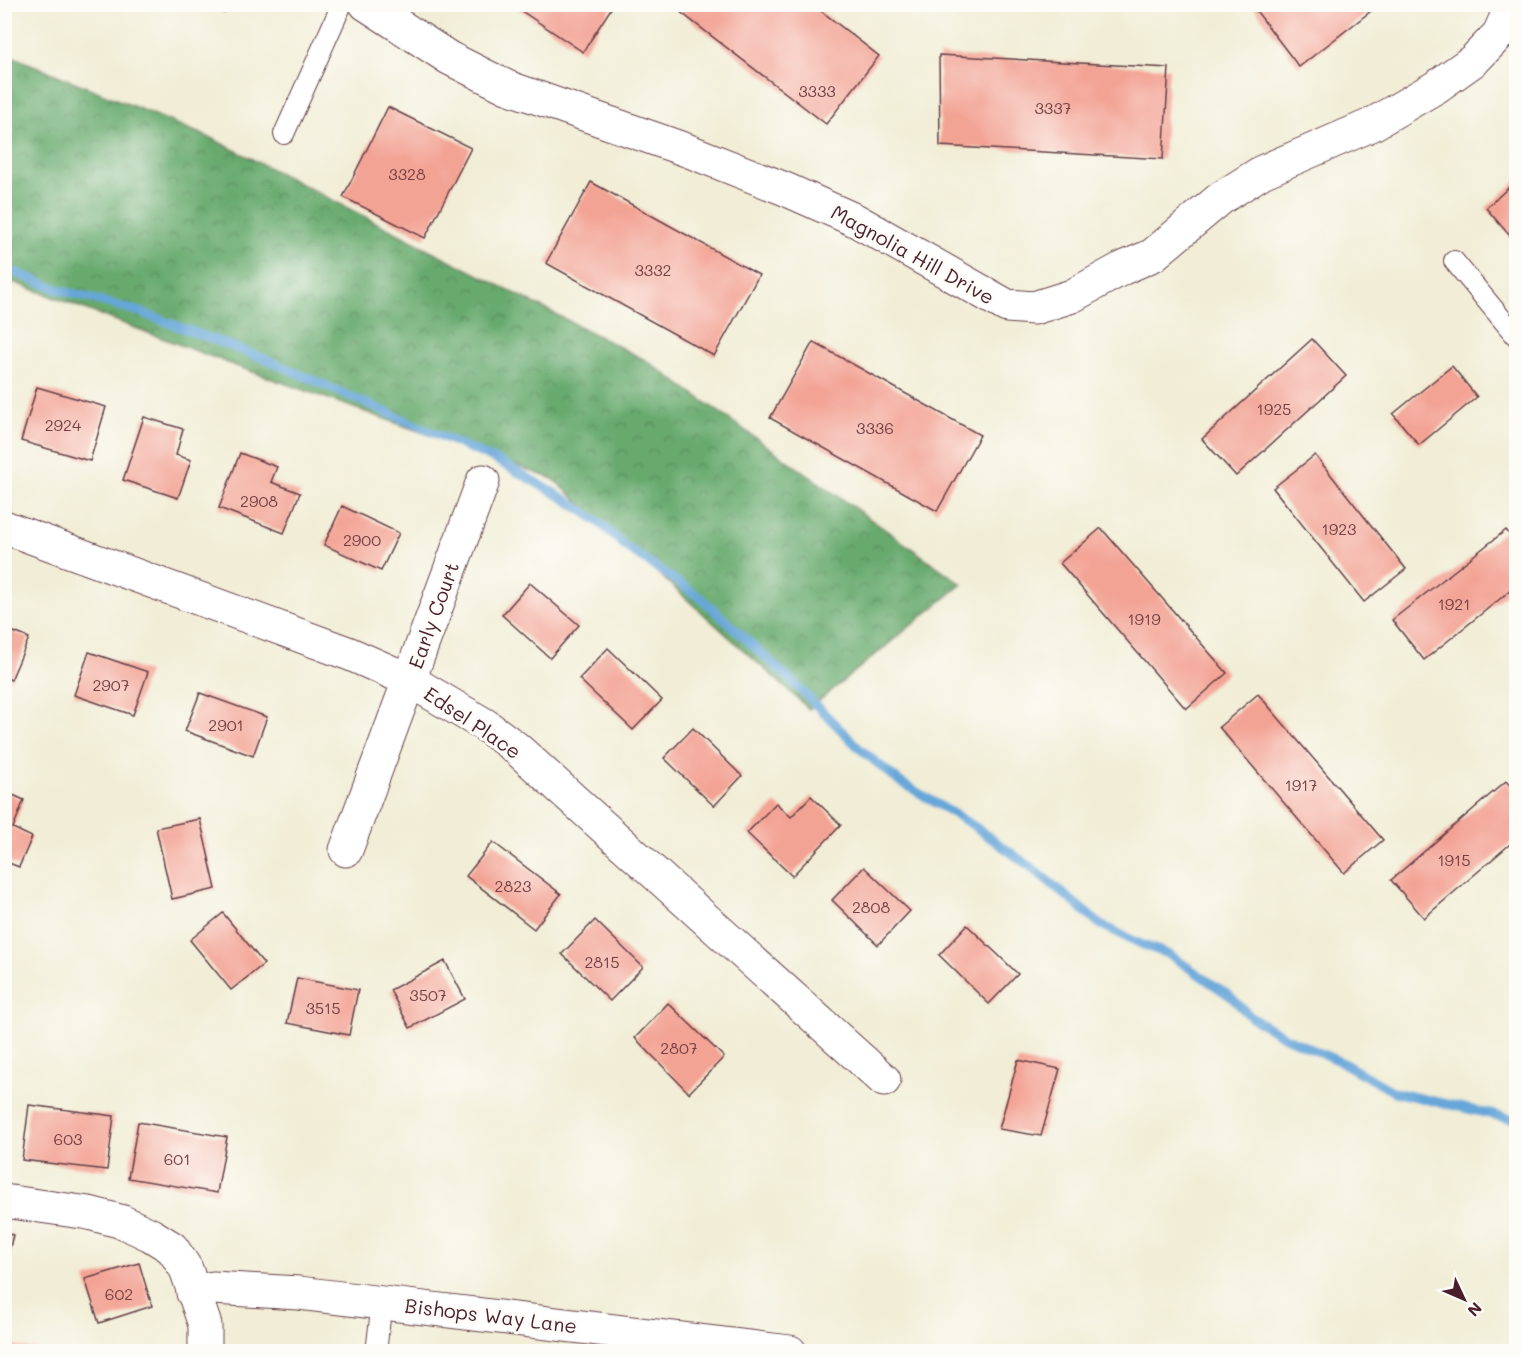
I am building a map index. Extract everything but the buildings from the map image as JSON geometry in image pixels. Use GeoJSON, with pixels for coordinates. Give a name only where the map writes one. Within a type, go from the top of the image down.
{"type":"FeatureCollection","features":[{"type":"Feature","properties":{"kind":"street","name":"Magnolia Hill Drive"},"geometry":{"type":"LineString","coordinates":[[366,4],[449,58],[507,87],[690,151],[785,189],[857,221],[1007,306],[1034,308],[1072,296],[1121,269],[1153,255],[1221,198],[1262,172],[1371,125],[1436,87],[1474,60],[1499,34],[1510,4]]}},
{"type":"Feature","properties":{"kind":"street","name":"Early Court"},"geometry":{"type":"LineString","coordinates":[[346,850],[483,481]]}},
{"type":"Feature","properties":{"kind":"street","name":"Edsel Place"},"geometry":{"type":"LineString","coordinates":[[4,527],[350,654],[409,680],[485,725],[516,748],[884,1080]]}},
{"type":"Feature","properties":{"kind":"street"},"geometry":{"type":"LineString","coordinates":[[4,1201],[89,1213],[123,1222],[172,1248],[186,1269],[206,1325],[205,1352]]}},
{"type":"Feature","properties":{"kind":"street","name":"Bishops Way Lane"},"geometry":{"type":"LineString","coordinates":[[193,1293],[213,1288],[247,1289],[382,1302],[634,1342],[790,1352]]}},
{"type":"Feature","properties":{"kind":"lane"},"geometry":{"type":"LineString","coordinates":[[284,134],[342,4]]}},
{"type":"Feature","properties":{"kind":"lane"},"geometry":{"type":"LineString","coordinates":[[1454,261],[1516,336]]}},
{"type":"Feature","properties":{"kind":"lane"},"geometry":{"type":"LineString","coordinates":[[376,1352],[382,1302]]}},
{"type":"Feature","properties":{"kind":"green space"},"geometry":{"type":"Polygon","coordinates":[[[4,53],[213,139],[647,361],[962,584],[809,709],[553,479],[236,366],[5,279],[4,53]]]}},
{"type":"Feature","properties":{"kind":"waterway"},"geometry":{"type":"LineString","coordinates":[[4,268],[57,289],[140,312],[265,359],[498,461],[565,499],[600,523],[626,547],[701,598],[794,683],[859,748],[899,781],[974,826],[1035,870],[1101,925],[1170,955],[1230,996],[1251,1017],[1285,1037],[1343,1063],[1394,1092],[1516,1120]]}}]}
